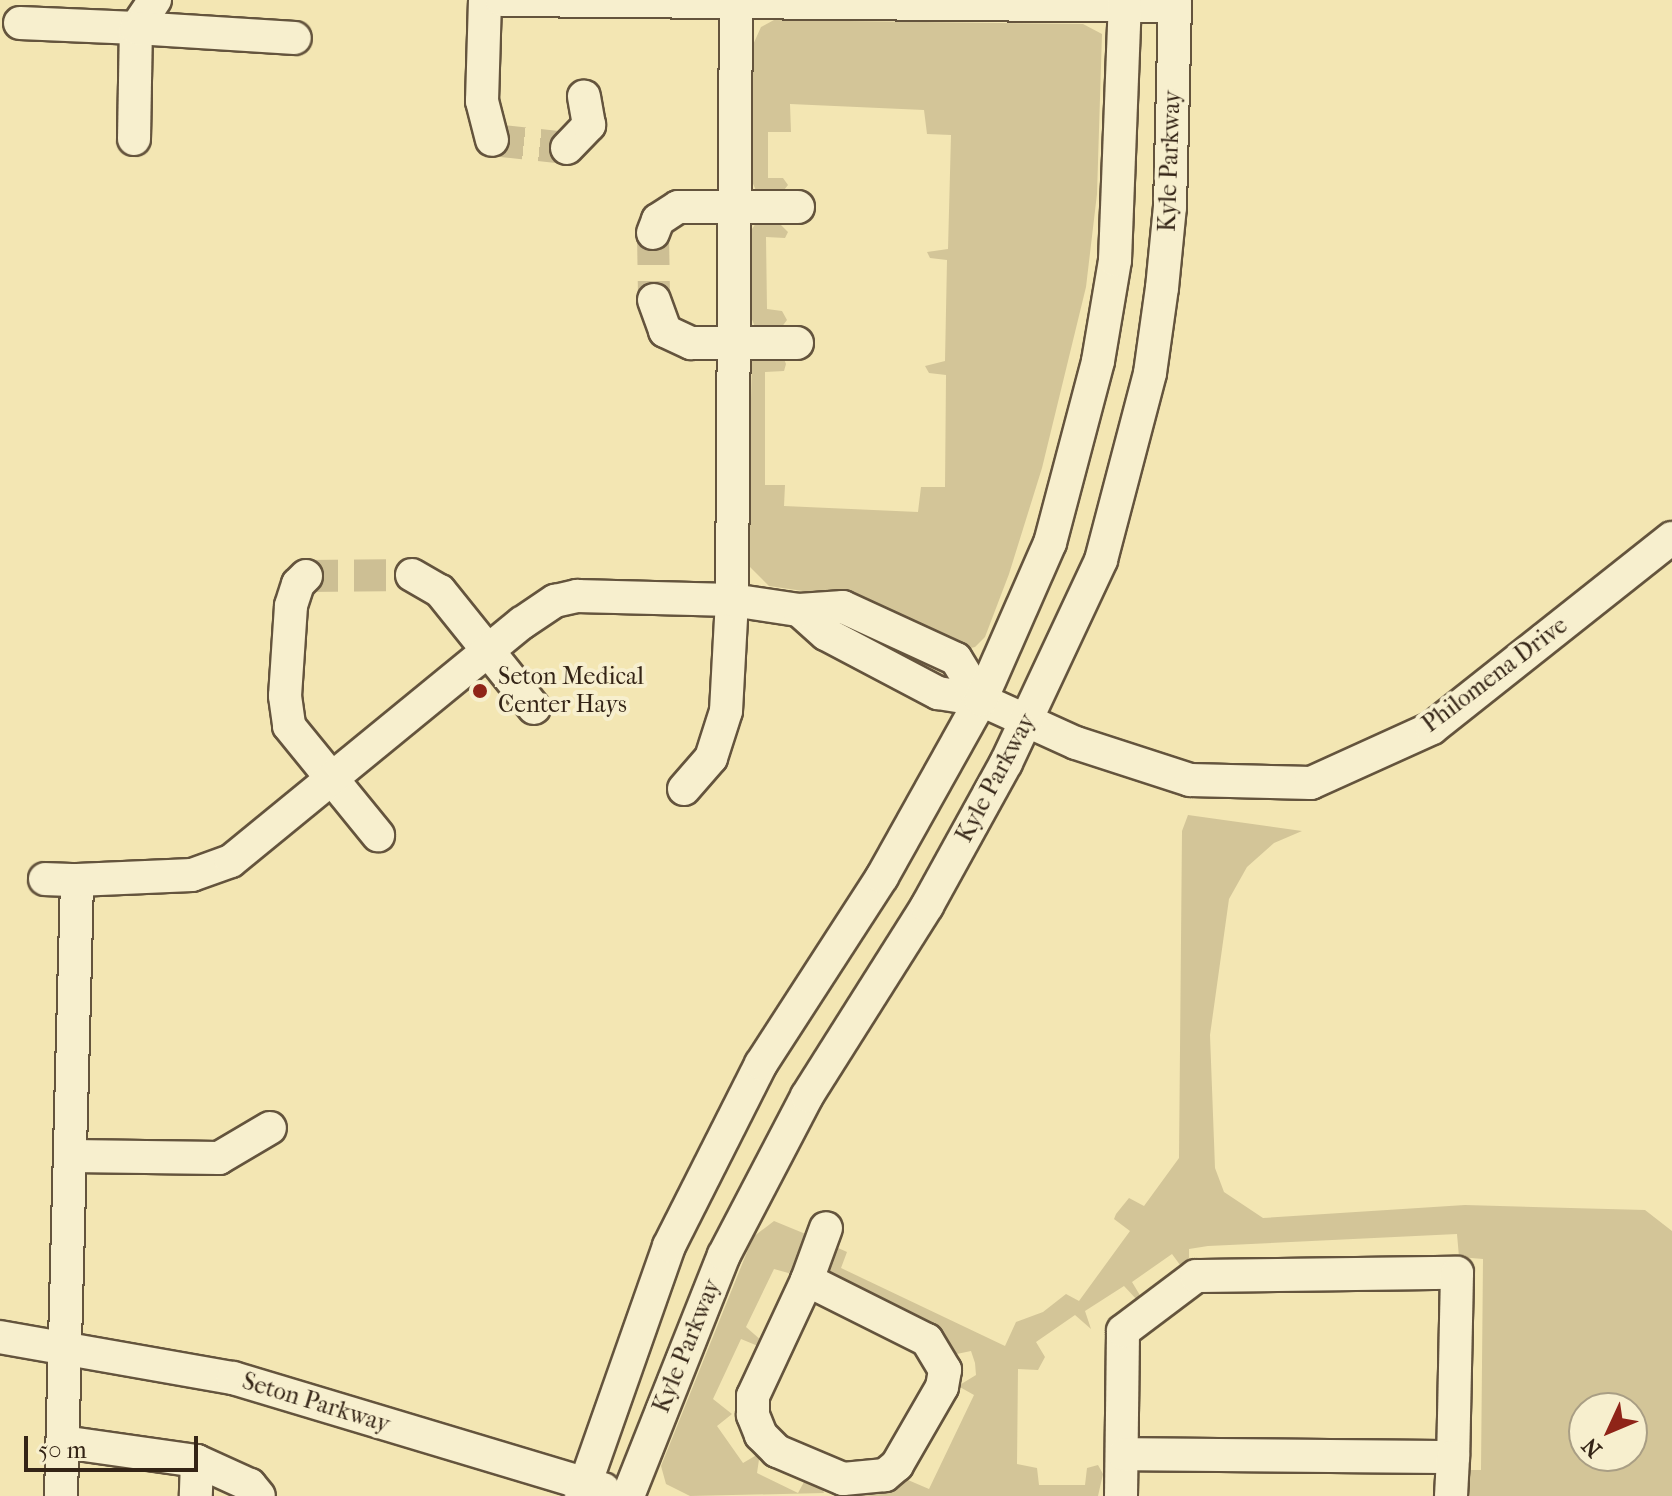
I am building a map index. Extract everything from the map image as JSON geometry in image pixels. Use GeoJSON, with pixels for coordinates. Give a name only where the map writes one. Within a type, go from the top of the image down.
{"type":"FeatureCollection","features":[{"type":"Feature","properties":{"kind":"street"},"geometry":{"type":"LineString","coordinates":[[134,139],[136,28],[155,0]]}},
{"type":"Feature","properties":{"kind":"street"},"geometry":{"type":"LineString","coordinates":[[485,0],[483,91],[492,140]]}},
{"type":"Feature","properties":{"kind":"street"},"geometry":{"type":"LineString","coordinates":[[502,0],[1175,3]]}},
{"type":"Feature","properties":{"kind":"street"},"geometry":{"type":"LineString","coordinates":[[684,789],[711,758],[722,733],[732,600],[736,2]]}},
{"type":"Feature","properties":{"kind":"street","name":"Kyle Parkway"},"geometry":{"type":"LineString","coordinates":[[627,1496],[679,1363],[756,1195],[807,1096],[927,906],[1027,723],[1101,560],[1150,373],[1170,207],[1175,3]]}},
{"type":"Feature","properties":{"kind":"street","name":"Kyle Parkway"},"geometry":{"type":"LineString","coordinates":[[583,1490],[669,1246],[761,1064],[882,877],[981,700],[1050,543],[1098,361],[1115,260],[1124,4]]}},
{"type":"Feature","properties":{"kind":"street"},"geometry":{"type":"LineString","coordinates":[[20,23],[295,38]]}},
{"type":"Feature","properties":{"kind":"street"},"geometry":{"type":"LineString","coordinates":[[567,148],[589,125],[584,96]]}},
{"type":"Feature","properties":{"kind":"street"},"geometry":{"type":"LineString","coordinates":[[653,233],[658,220],[678,207],[798,207]]}},
{"type":"Feature","properties":{"kind":"street"},"geometry":{"type":"LineString","coordinates":[[654,300],[659,322],[674,338],[695,343],[797,343]]}},
{"type":"Feature","properties":{"kind":"street","name":"Philomena Drive"},"geometry":{"type":"LineString","coordinates":[[981,700],[1027,723],[1190,780],[1311,783],[1432,728],[1672,538]]}},
{"type":"Feature","properties":{"kind":"street"},"geometry":{"type":"LineString","coordinates":[[412,575],[440,591],[534,708]]}},
{"type":"Feature","properties":{"kind":"street"},"geometry":{"type":"LineString","coordinates":[[306,576],[298,584],[291,606],[286,712],[295,737],[378,835]]}},
{"type":"Feature","properties":{"kind":"street"},"geometry":{"type":"LineString","coordinates":[[45,879],[77,880],[214,871],[555,601],[600,595],[732,600],[799,610],[843,607],[956,659],[981,700]]}},
{"type":"Feature","properties":{"kind":"street"},"geometry":{"type":"LineString","coordinates":[[61,1496],[69,1346],[77,880]]}},
{"type":"Feature","properties":{"kind":"street"},"geometry":{"type":"LineString","coordinates":[[72,1156],[219,1158],[270,1128]]}},
{"type":"Feature","properties":{"kind":"street"},"geometry":{"type":"LineString","coordinates":[[805,1284],[927,1340],[945,1370],[942,1387],[897,1465],[851,1485],[777,1451],[761,1435],[753,1415],[753,1396],[805,1284],[826,1228]]}},
{"type":"Feature","properties":{"kind":"street"},"geometry":{"type":"LineString","coordinates":[[1121,1496],[1124,1454],[1123,1331],[1196,1276],[1457,1273],[1451,1496]]}},
{"type":"Feature","properties":{"kind":"street","name":"Seton Parkway"},"geometry":{"type":"LineString","coordinates":[[0,1337],[69,1346],[233,1378],[583,1490],[627,1496]]}},
{"type":"Feature","properties":{"kind":"street"},"geometry":{"type":"LineString","coordinates":[[63,1442],[197,1461],[250,1485],[259,1496]]}},
{"type":"Feature","properties":{"kind":"street"},"geometry":{"type":"LineString","coordinates":[[1124,1454],[1453,1457]]}},
{"type":"Feature","properties":{"kind":"street"},"geometry":{"type":"LineString","coordinates":[[196,1496],[197,1461]]}},
{"type":"Feature","properties":{"kind":"shaded area"},"geometry":{"type":"Polygon","coordinates":[[[774,20],[1083,24],[1102,34],[1097,194],[1086,287],[1042,468],[1009,574],[985,637],[975,647],[962,650],[823,594],[769,586],[747,564],[752,358],[784,359],[786,364],[784,371],[765,372],[765,485],[785,485],[784,506],[918,512],[921,487],[945,487],[946,375],[929,373],[925,366],[945,361],[947,260],[930,258],[927,252],[948,249],[951,135],[927,134],[924,110],[790,104],[791,132],[768,132],[768,178],[783,178],[788,185],[780,195],[758,195],[750,177],[752,47],[761,27],[774,20]]]}},
{"type":"Feature","properties":{"kind":"shaded area"},"geometry":{"type":"Polygon","coordinates":[[[778,222],[788,232],[785,238],[766,237],[767,309],[782,311],[787,320],[781,328],[755,327],[749,312],[750,232],[756,223],[778,222]]]}},
{"type":"Feature","properties":{"kind":"shaded area"},"geometry":{"type":"Polygon","coordinates":[[[1188,815],[1302,831],[1274,843],[1247,867],[1229,899],[1210,1035],[1215,1168],[1224,1192],[1263,1218],[1465,1205],[1645,1210],[1672,1231],[1672,1496],[1462,1496],[1460,1470],[1481,1470],[1483,1259],[1459,1257],[1457,1234],[1208,1246],[1189,1249],[1189,1267],[1183,1269],[1172,1254],[1132,1282],[1141,1297],[1138,1301],[1124,1286],[1085,1311],[1091,1329],[1075,1315],[1036,1342],[1045,1357],[1038,1370],[1018,1369],[1017,1464],[1037,1468],[1039,1485],[1085,1485],[1087,1468],[1098,1465],[1103,1474],[1098,1496],[859,1496],[893,1490],[908,1480],[929,1489],[974,1395],[958,1386],[976,1375],[975,1363],[971,1351],[952,1355],[823,1280],[836,1247],[847,1252],[841,1268],[1005,1346],[1016,1322],[1043,1312],[1066,1294],[1079,1301],[1130,1231],[1114,1219],[1116,1214],[1129,1198],[1144,1206],[1179,1158],[1182,831],[1188,815]]]}},
{"type":"Feature","properties":{"kind":"shaded area"},"geometry":{"type":"Polygon","coordinates":[[[774,1221],[808,1235],[792,1274],[774,1269],[746,1327],[762,1341],[758,1346],[741,1339],[713,1399],[732,1414],[717,1426],[743,1463],[760,1453],[757,1473],[798,1493],[805,1480],[822,1486],[824,1493],[690,1496],[666,1484],[661,1466],[753,1237],[774,1221]]]}},
{"type":"Feature","properties":{"kind":"tunnel"},"geometry":{"type":"LineString","coordinates":[[492,140],[567,148]]}},
{"type":"Feature","properties":{"kind":"tunnel"},"geometry":{"type":"LineString","coordinates":[[653,233],[654,300]]}},
{"type":"Feature","properties":{"kind":"tunnel"},"geometry":{"type":"LineString","coordinates":[[306,576],[412,575]]}},
{"type":"Feature","properties":{"kind":"place","name":"Seton Medical Center Hays"},"geometry":{"type":"Point","coordinates":[480,691]}}]}
